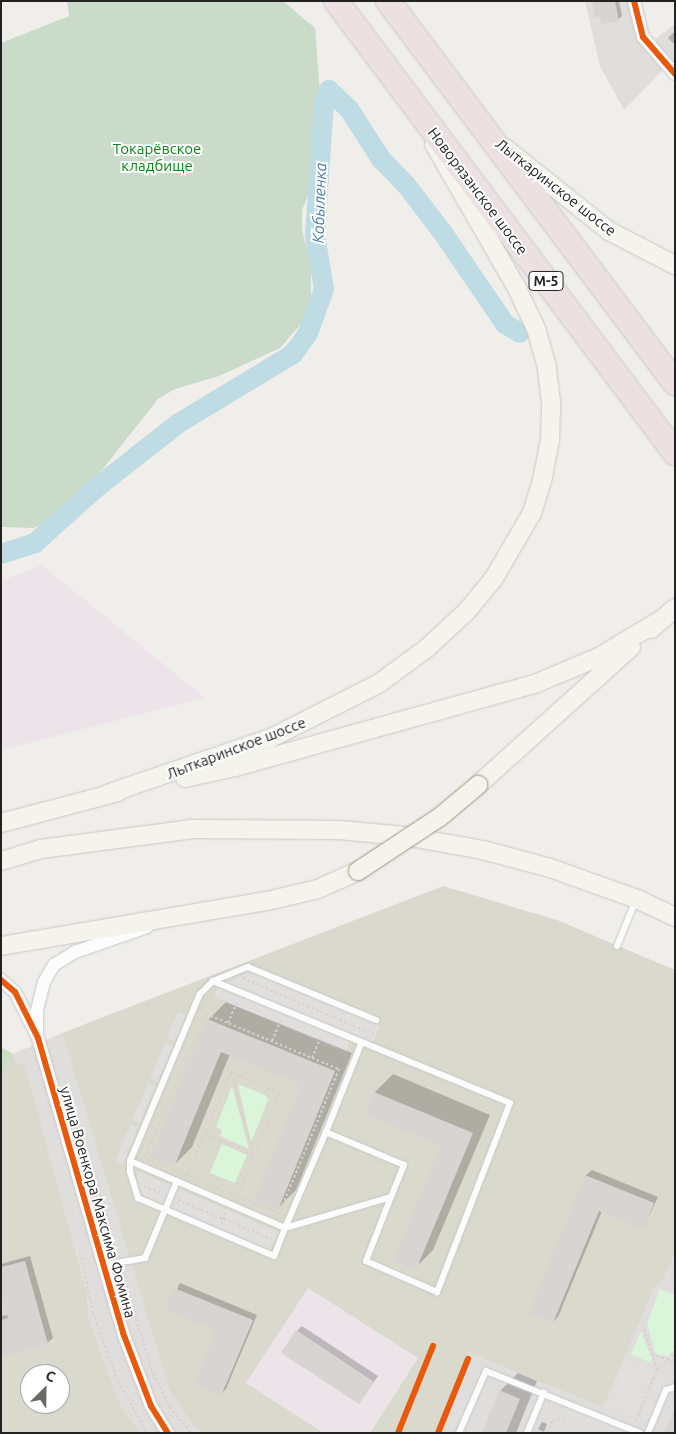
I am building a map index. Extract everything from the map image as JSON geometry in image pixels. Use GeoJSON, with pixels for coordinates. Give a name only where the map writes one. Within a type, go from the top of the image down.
{"type":"FeatureCollection","features":[{"type":"Feature","properties":{"kind":"highway","name":"Новорязанское шоссе"},"geometry":{"type":"LineString","coordinates":[[336,1],[675,452]]}},
{"type":"Feature","properties":{"kind":"highway","name":"М-5"},"geometry":{"type":"LineString","coordinates":[[388,1],[675,383]]}},
{"type":"Feature","properties":{"kind":"main road","name":"Лыткаринское шоссе"},"geometry":{"type":"LineString","coordinates":[[107,794],[270,738],[378,684],[427,648],[466,611],[494,578],[532,512],[544,476],[550,439],[550,393],[538,339],[518,290],[442,162],[417,110]]}},
{"type":"Feature","properties":{"kind":"main road","name":"Лыткаринское шоссе"},"geometry":{"type":"LineString","coordinates":[[490,136],[609,231],[675,265]]}},
{"type":"Feature","properties":{"kind":"main road","name":"Лыткаринское шоссе"},"geometry":{"type":"LineString","coordinates":[[1,946],[318,889],[358,871],[440,817],[675,608]]}},
{"type":"Feature","properties":{"kind":"main road","name":"Лыткаринское шоссе"},"geometry":{"type":"LineString","coordinates":[[1,823],[107,794],[235,767],[537,683],[599,656],[659,621]]}},
{"type":"Feature","properties":{"kind":"main road"},"geometry":{"type":"LineString","coordinates":[[1,861],[42,849],[192,829],[339,830],[406,836],[483,850],[550,868],[637,899],[675,917]]}},
{"type":"Feature","properties":{"kind":"street"},"geometry":{"type":"LineString","coordinates":[[634,1],[642,37],[675,74]]}},
{"type":"Feature","properties":{"kind":"street","name":"улица Военкора Максима Фомина"},"geometry":{"type":"LineString","coordinates":[[38,1038],[37,1010],[44,982],[54,965],[75,952],[180,915]]}},
{"type":"Feature","properties":{"kind":"street","name":"улица Военкора Максима Фомина"},"geometry":{"type":"LineString","coordinates":[[1,980],[14,992],[38,1038],[134,1364],[150,1406],[168,1433]]}},
{"type":"Feature","properties":{"kind":"lane"},"geometry":{"type":"LineString","coordinates":[[617,946],[637,899]]}},
{"type":"Feature","properties":{"kind":"lane"},"geometry":{"type":"LineString","coordinates":[[361,1044],[274,1256],[138,1198],[132,1181],[130,1161],[200,994],[213,981],[248,967],[376,1020]]}},
{"type":"Feature","properties":{"kind":"lane"},"geometry":{"type":"LineString","coordinates":[[213,981],[361,1044],[510,1103],[437,1292],[366,1261],[404,1165],[326,1132]]}},
{"type":"Feature","properties":{"kind":"lane"},"geometry":{"type":"LineString","coordinates":[[130,1161],[285,1228],[391,1197]]}},
{"type":"Feature","properties":{"kind":"lane"},"geometry":{"type":"LineString","coordinates":[[104,1265],[145,1258],[177,1181]]}},
{"type":"Feature","properties":{"kind":"lane"},"geometry":{"type":"LineString","coordinates":[[459,1433],[486,1371],[544,1392],[640,1433]]}},
{"type":"Feature","properties":{"kind":"lane"},"geometry":{"type":"LineString","coordinates":[[648,1433],[666,1390],[675,1387]]}},
{"type":"Feature","properties":{"kind":"lane"},"geometry":{"type":"LineString","coordinates":[[527,1433],[544,1392]]}},
{"type":"Feature","properties":{"kind":"path"},"geometry":{"type":"LineString","coordinates":[[231,974],[375,1034]]}},
{"type":"Feature","properties":{"kind":"path"},"geometry":{"type":"LineString","coordinates":[[206,1014],[338,1069],[279,1214],[187,1176],[145,1158],[206,1014]]}},
{"type":"Feature","properties":{"kind":"path"},"geometry":{"type":"LineString","coordinates":[[173,1213],[231,1072]]}},
{"type":"Feature","properties":{"kind":"path"},"geometry":{"type":"LineString","coordinates":[[231,1072],[254,1155]]}},
{"type":"Feature","properties":{"kind":"path"},"geometry":{"type":"LineString","coordinates":[[218,1232],[227,1209],[233,1205],[280,1093],[231,1072]]}},
{"type":"Feature","properties":{"kind":"path"},"geometry":{"type":"LineString","coordinates":[[205,1134],[254,1155]]}},
{"type":"Feature","properties":{"kind":"path"},"geometry":{"type":"LineString","coordinates":[[132,1181],[280,1242]]}},
{"type":"Feature","properties":{"kind":"path"},"geometry":{"type":"LineString","coordinates":[[98,1185],[152,1369],[170,1407],[191,1433]]}},
{"type":"Feature","properties":{"kind":"path"},"geometry":{"type":"LineString","coordinates":[[80,1252],[93,1314],[118,1382],[147,1433]]}},
{"type":"Feature","properties":{"kind":"path"},"geometry":{"type":"LineString","coordinates":[[644,1328],[657,1370]]}},
{"type":"Feature","properties":{"kind":"path"},"geometry":{"type":"LineString","coordinates":[[632,1430],[657,1370],[675,1353]]}},
{"type":"Feature","properties":{"kind":"path"},"geometry":{"type":"LineString","coordinates":[[652,1354],[675,1363]]}},
{"type":"Feature","properties":{"kind":"path"},"geometry":{"type":"LineString","coordinates":[[548,1433],[553,1420],[568,1418]]}},
{"type":"Feature","properties":{"kind":"shaded area"},"geometry":{"type":"Polygon","coordinates":[[[585,1],[628,1],[635,32],[663,70],[624,110],[600,66],[585,1]]]}},
{"type":"Feature","properties":{"kind":"shaded area"},"geometry":{"type":"Polygon","coordinates":[[[675,24],[675,67],[661,53],[655,39],[675,24]]]}},
{"type":"Feature","properties":{"kind":"shaded area"},"geometry":{"type":"Polygon","coordinates":[[[42,565],[205,698],[1,750],[1,581],[42,565]]]}},
{"type":"Feature","properties":{"kind":"shaded area"},"geometry":{"type":"Polygon","coordinates":[[[443,886],[557,920],[675,970],[675,1253],[662,1282],[654,1287],[603,1407],[468,1352],[435,1433],[370,1433],[418,1358],[308,1288],[246,1383],[324,1433],[202,1433],[194,1427],[169,1390],[62,1033],[443,886]]]}},
{"type":"Feature","properties":{"kind":"shaded area"},"geometry":{"type":"Polygon","coordinates":[[[249,971],[380,1026],[373,1044],[352,1035],[345,1053],[214,997],[218,987],[249,971]]]}},
{"type":"Feature","properties":{"kind":"shaded area"},"geometry":{"type":"Polygon","coordinates":[[[178,1012],[186,1015],[175,1041],[167,1038],[178,1012]]]}},
{"type":"Feature","properties":{"kind":"shaded area"},"geometry":{"type":"Polygon","coordinates":[[[62,1033],[169,1390],[194,1427],[202,1433],[140,1433],[120,1404],[89,1320],[87,1294],[25,1064],[16,1063],[13,1054],[62,1033]]]}},
{"type":"Feature","properties":{"kind":"shaded area"},"geometry":{"type":"Polygon","coordinates":[[[165,1042],[173,1046],[157,1082],[150,1079],[165,1042]]]}},
{"type":"Feature","properties":{"kind":"shaded area"},"geometry":{"type":"Polygon","coordinates":[[[13,1054],[16,1063],[25,1064],[87,1294],[89,1320],[120,1404],[140,1433],[1,1433],[1,1074],[13,1054]]]}},
{"type":"Feature","properties":{"kind":"shaded area"},"geometry":{"type":"Polygon","coordinates":[[[148,1083],[155,1086],[140,1123],[132,1120],[148,1083]]]}},
{"type":"Feature","properties":{"kind":"shaded area"},"geometry":{"type":"Polygon","coordinates":[[[130,1124],[138,1128],[123,1164],[115,1161],[130,1124]]]}},
{"type":"Feature","properties":{"kind":"shaded area"},"geometry":{"type":"Polygon","coordinates":[[[139,1172],[278,1232],[270,1250],[142,1195],[137,1178],[139,1172]]]}},
{"type":"Feature","properties":{"kind":"shaded area"},"geometry":{"type":"Polygon","coordinates":[[[675,1253],[675,1433],[435,1433],[468,1352],[654,1287],[662,1281],[675,1253]]]}},
{"type":"Feature","properties":{"kind":"shaded area"},"geometry":{"type":"Polygon","coordinates":[[[307,1287],[418,1358],[370,1433],[324,1433],[246,1383],[307,1287]]]}},
{"type":"Feature","properties":{"kind":"shaded area"},"geometry":{"type":"Polygon","coordinates":[[[627,1359],[654,1371],[635,1417],[607,1405],[627,1359]]]}},
{"type":"Feature","properties":{"kind":"shaded area"},"geometry":{"type":"Polygon","coordinates":[[[658,1375],[665,1378],[647,1421],[640,1418],[658,1375]]]}},
{"type":"Feature","properties":{"kind":"shaded area"},"geometry":{"type":"Polygon","coordinates":[[[462,1392],[470,1395],[454,1433],[444,1433],[462,1392]]]}},
{"type":"Feature","properties":{"kind":"shaded area"},"geometry":{"type":"Polygon","coordinates":[[[568,1405],[617,1426],[614,1433],[565,1414],[568,1405]]]}},
{"type":"Feature","properties":{"kind":"green space","name":"Токарёвское кладбище"},"geometry":{"type":"Polygon","coordinates":[[[67,1],[283,1],[315,28],[322,120],[316,176],[302,210],[302,230],[311,264],[311,296],[302,323],[280,348],[219,376],[175,389],[158,399],[102,470],[46,522],[34,528],[1,527],[1,43],[69,16],[67,1]]]}},
{"type":"Feature","properties":{"kind":"green space"},"geometry":{"type":"Polygon","coordinates":[[[1,1047],[13,1054],[1,1074],[1,1047]]]}},
{"type":"Feature","properties":{"kind":"green space"},"geometry":{"type":"Polygon","coordinates":[[[238,1084],[265,1095],[268,1100],[251,1143],[238,1084]]]}},
{"type":"Feature","properties":{"kind":"green space"},"geometry":{"type":"Polygon","coordinates":[[[232,1086],[249,1149],[220,1136],[222,1130],[216,1127],[232,1086]]]}},
{"type":"Feature","properties":{"kind":"green space"},"geometry":{"type":"Polygon","coordinates":[[[222,1144],[247,1155],[235,1183],[210,1173],[222,1144]]]}},
{"type":"Feature","properties":{"kind":"green space"},"geometry":{"type":"Polygon","coordinates":[[[660,1289],[675,1295],[675,1349],[668,1356],[656,1354],[647,1324],[660,1289]]]}},
{"type":"Feature","properties":{"kind":"green space"},"geometry":{"type":"Polygon","coordinates":[[[641,1331],[652,1360],[651,1363],[631,1354],[641,1331]]]}},
{"type":"Feature","properties":{"kind":"building"},"geometry":{"type":"Polygon","coordinates":[[[592,1],[615,1],[619,21],[601,24],[600,17],[595,18],[592,1]]]}},
{"type":"Feature","properties":{"kind":"building"},"geometry":{"type":"Polygon","coordinates":[[[207,1019],[335,1071],[278,1210],[254,1200],[301,1085],[221,1052],[174,1167],[150,1157],[207,1019]]]}},
{"type":"Feature","properties":{"kind":"building"},"geometry":{"type":"Polygon","coordinates":[[[374,1092],[473,1133],[416,1270],[393,1261],[441,1146],[365,1114],[374,1092]]]}},
{"type":"Feature","properties":{"kind":"building"},"geometry":{"type":"Polygon","coordinates":[[[585,1175],[654,1203],[643,1229],[599,1211],[553,1323],[529,1313],[585,1175]]]}},
{"type":"Feature","properties":{"kind":"building"},"geometry":{"type":"Polygon","coordinates":[[[25,1261],[48,1344],[1,1357],[1,1320],[8,1318],[1,1295],[1,1267],[25,1261]]]}},
{"type":"Feature","properties":{"kind":"building"},"geometry":{"type":"Polygon","coordinates":[[[174,1288],[253,1320],[221,1396],[194,1384],[216,1331],[165,1309],[174,1288]]]}},
{"type":"Feature","properties":{"kind":"building"},"geometry":{"type":"Polygon","coordinates":[[[296,1330],[374,1382],[359,1404],[281,1353],[296,1330]]]}},
{"type":"Feature","properties":{"kind":"building"},"geometry":{"type":"Polygon","coordinates":[[[499,1390],[520,1399],[506,1433],[482,1433],[499,1390]]]}},
{"type":"Feature","properties":{"kind":"building"},"geometry":{"type":"Polygon","coordinates":[[[675,1408],[675,1433],[664,1433],[675,1408]]]}},
{"type":"Feature","properties":{"kind":"waterway","name":"Кобыленка"},"geometry":{"type":"LineString","coordinates":[[1,554],[35,543],[96,488],[179,423],[293,354],[308,333],[324,289],[315,235],[324,102],[329,90],[349,109],[381,159],[407,186],[443,233],[505,324],[520,333]]}},
{"type":"Feature","properties":{"kind":"cycle path"},"geometry":{"type":"LineString","coordinates":[[634,1],[643,37],[675,74]]}},
{"type":"Feature","properties":{"kind":"cycle path"},"geometry":{"type":"LineString","coordinates":[[1,980],[15,992],[38,1038],[123,1333],[151,1406],[168,1433]]}},
{"type":"Feature","properties":{"kind":"cycle path"},"geometry":{"type":"LineString","coordinates":[[398,1433],[433,1346]]}},
{"type":"Feature","properties":{"kind":"cycle path"},"geometry":{"type":"LineString","coordinates":[[438,1433],[468,1359]]}}]}
